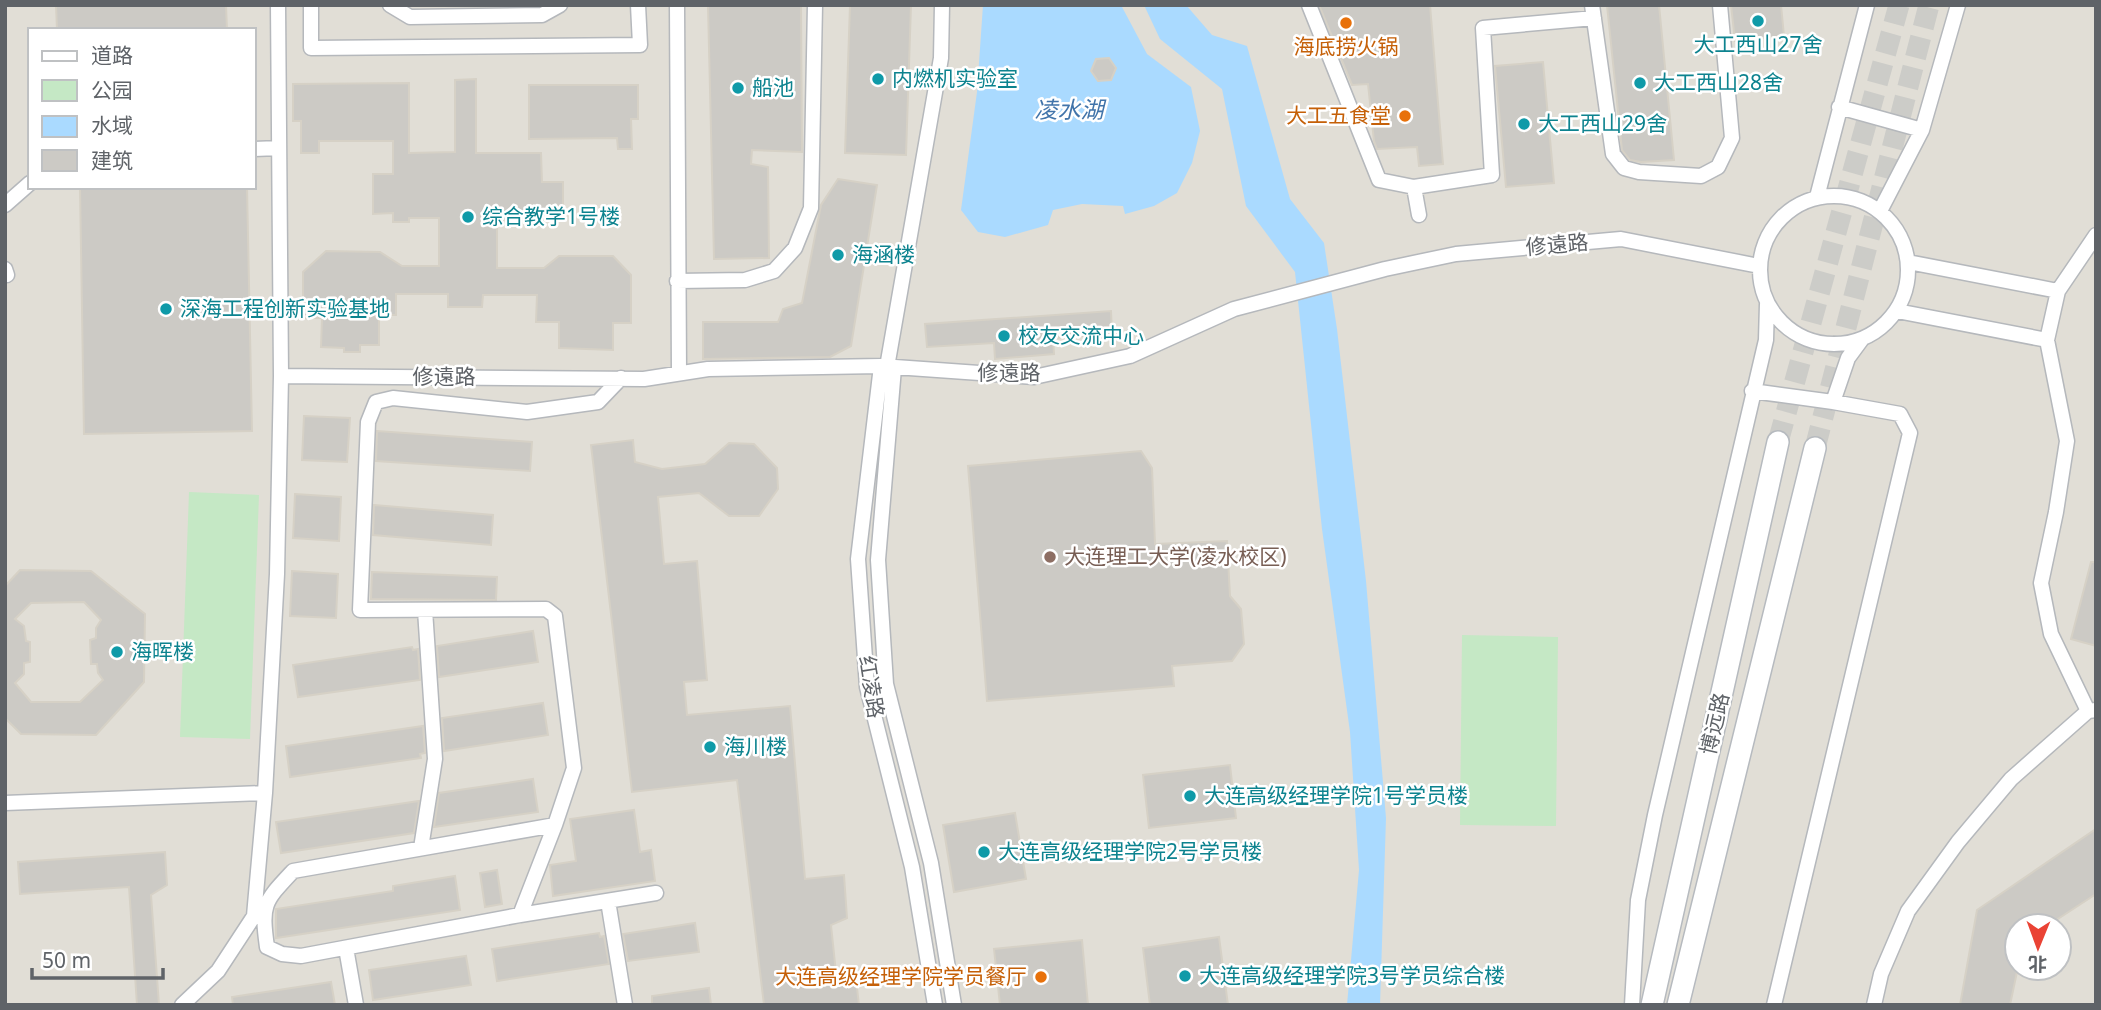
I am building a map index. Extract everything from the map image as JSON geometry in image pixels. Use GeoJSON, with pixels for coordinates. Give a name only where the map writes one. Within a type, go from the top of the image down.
{"type":"FeatureCollection","features":[{"type":"Feature","properties":{"kind":"main road","name":"博远路"},"geometry":{"type":"LineString","coordinates":[[1652,1005],[1778,443]]}},
{"type":"Feature","properties":{"kind":"main road","name":"博远路"},"geometry":{"type":"LineString","coordinates":[[1678,1005],[1815,448]]}},
{"type":"Feature","properties":{"kind":"street"},"geometry":{"type":"LineString","coordinates":[[182,1005],[218,971],[254,916],[265,793],[277,574],[281,376],[278,5]]}},
{"type":"Feature","properties":{"kind":"street"},"geometry":{"type":"LineString","coordinates":[[311,5],[311,48],[640,45],[638,5]]}},
{"type":"Feature","properties":{"kind":"street"},"geometry":{"type":"LineString","coordinates":[[390,5],[411,17],[424,17],[542,15],[560,5]]}},
{"type":"Feature","properties":{"kind":"street"},"geometry":{"type":"LineString","coordinates":[[677,5],[679,373]]}},
{"type":"Feature","properties":{"kind":"street"},"geometry":{"type":"LineString","coordinates":[[677,281],[745,280],[774,271],[795,248],[811,208],[815,5]]}},
{"type":"Feature","properties":{"kind":"street","name":"红凌路"},"geometry":{"type":"LineString","coordinates":[[935,1005],[912,867],[867,687],[858,559],[887,367],[941,58],[943,5]]}},
{"type":"Feature","properties":{"kind":"street"},"geometry":{"type":"LineString","coordinates":[[1309,5],[1379,180],[1414,187],[1492,175],[1483,28],[1593,12],[1613,154],[1624,168],[1639,172],[1701,176],[1718,167],[1732,138],[1720,5]]}},
{"type":"Feature","properties":{"kind":"street"},"geometry":{"type":"LineString","coordinates":[[1817,197],[1867,5]]}},
{"type":"Feature","properties":{"kind":"street"},"geometry":{"type":"LineString","coordinates":[[1880,211],[1922,130],[1958,5]]}},
{"type":"Feature","properties":{"kind":"street"},"geometry":{"type":"LineString","coordinates":[[1839,107],[1922,130]]}},
{"type":"Feature","properties":{"kind":"street"},"geometry":{"type":"LineString","coordinates":[[256,149],[279,148]]}},
{"type":"Feature","properties":{"kind":"street"},"geometry":{"type":"LineString","coordinates":[[5,205],[28,185]]}},
{"type":"Feature","properties":{"kind":"street"},"geometry":{"type":"LineString","coordinates":[[1414,187],[1419,215]]}},
{"type":"Feature","properties":{"kind":"street"},"geometry":{"type":"LineString","coordinates":[[1839,196],[1860,200],[1880,211],[1903,242],[1908,262],[1906,287],[1896,311],[1881,328],[1861,340],[1840,345],[1818,343],[1797,335],[1780,322],[1767,304],[1760,285],[1759,266],[1764,242],[1776,222],[1794,206],[1817,197],[1839,196]]}},
{"type":"Feature","properties":{"kind":"street"},"geometry":{"type":"LineString","coordinates":[[1874,1005],[1881,974],[1908,911],[1958,842],[2011,779],[2092,711],[2051,634],[2041,583],[2067,441],[2047,340],[2058,291],[2096,234]]}},
{"type":"Feature","properties":{"kind":"street","name":"修遠路"},"geometry":{"type":"LineString","coordinates":[[281,376],[644,379],[709,369],[887,367],[1034,377],[1130,356],[1234,309],[1385,269],[1456,254],[1622,239],[1759,266]]}},
{"type":"Feature","properties":{"kind":"street"},"geometry":{"type":"LineString","coordinates":[[1908,262],[2058,291]]}},
{"type":"Feature","properties":{"kind":"street"},"geometry":{"type":"LineString","coordinates":[[1632,1005],[1638,900],[1654,815],[1766,340],[1767,304]]}},
{"type":"Feature","properties":{"kind":"street"},"geometry":{"type":"LineString","coordinates":[[1896,311],[2047,340]]}},
{"type":"Feature","properties":{"kind":"street"},"geometry":{"type":"LineString","coordinates":[[1833,402],[1848,358],[1861,340]]}},
{"type":"Feature","properties":{"kind":"street","name":"红凌路"},"geometry":{"type":"LineString","coordinates":[[887,367],[878,560],[886,684],[931,863],[954,1005]]}},
{"type":"Feature","properties":{"kind":"street"},"geometry":{"type":"LineString","coordinates":[[520,915],[574,768],[555,617],[546,609],[360,610],[368,422],[376,402],[393,398],[527,412],[598,402],[621,379]]}},
{"type":"Feature","properties":{"kind":"street"},"geometry":{"type":"LineString","coordinates":[[1752,391],[1900,414],[1910,433],[1774,1005]]}},
{"type":"Feature","properties":{"kind":"street"},"geometry":{"type":"LineString","coordinates":[[421,848],[435,759],[425,610]]}},
{"type":"Feature","properties":{"kind":"street"},"geometry":{"type":"LineString","coordinates":[[5,803],[265,793]]}},
{"type":"Feature","properties":{"kind":"street"},"geometry":{"type":"LineString","coordinates":[[555,825],[293,871],[269,897],[263,918],[267,947],[282,954],[301,956],[520,915],[656,893]]}},
{"type":"Feature","properties":{"kind":"street"},"geometry":{"type":"LineString","coordinates":[[608,901],[625,1005]]}},
{"type":"Feature","properties":{"kind":"street"},"geometry":{"type":"LineString","coordinates":[[346,948],[356,1005]]}},
{"type":"Feature","properties":{"kind":"shaded area","name":"大连理工大学(凌水校区)"},"geometry":{"type":"Polygon","coordinates":[[[5,5],[2096,5],[2096,1005],[5,1005],[5,5]]]}},
{"type":"Feature","properties":{"kind":"green space"},"geometry":{"type":"Polygon","coordinates":[[[189,492],[259,495],[250,739],[180,737],[189,492]]]}},
{"type":"Feature","properties":{"kind":"green space"},"geometry":{"type":"Polygon","coordinates":[[[1462,635],[1558,637],[1556,826],[1460,825],[1462,635]]]}},
{"type":"Feature","properties":{"kind":"water","name":"凌水湖"},"geometry":{"type":"Polygon","coordinates":[[[983,5],[1121,5],[1147,54],[1191,87],[1200,131],[1192,163],[1177,193],[1154,206],[1125,214],[1123,206],[1082,204],[1053,210],[1048,225],[1005,237],[978,232],[961,210],[977,92],[983,5]]]}},
{"type":"Feature","properties":{"kind":"water"},"geometry":{"type":"Polygon","coordinates":[[[1144,5],[1186,5],[1212,35],[1247,46],[1290,199],[1324,243],[1337,329],[1366,581],[1386,818],[1380,1005],[1347,1005],[1359,870],[1350,732],[1322,529],[1295,272],[1246,206],[1222,89],[1160,39],[1144,5]]]}},
{"type":"Feature","properties":{"kind":"building"},"geometry":{"type":"Polygon","coordinates":[[[56,5],[226,5],[227,28],[57,28],[56,5]]]}},
{"type":"Feature","properties":{"kind":"building","name":"船池"},"geometry":{"type":"Polygon","coordinates":[[[708,5],[801,5],[802,152],[752,150],[751,164],[768,167],[769,258],[714,259],[708,5]]]}},
{"type":"Feature","properties":{"kind":"building","name":"内燃机实验室"},"geometry":{"type":"Polygon","coordinates":[[[850,5],[911,5],[906,155],[845,153],[850,5]]]}},
{"type":"Feature","properties":{"kind":"building","name":"大工五食堂"},"geometry":{"type":"Polygon","coordinates":[[[1319,5],[1430,5],[1443,164],[1419,166],[1417,147],[1377,149],[1368,84],[1352,85],[1319,5]]]}},
{"type":"Feature","properties":{"kind":"building","name":"大工西山28舍"},"geometry":{"type":"Polygon","coordinates":[[[1607,5],[1659,5],[1674,160],[1630,160],[1622,150],[1607,5]]]}},
{"type":"Feature","properties":{"kind":"building","name":"大工西山27舍"},"geometry":{"type":"Polygon","coordinates":[[[1731,5],[1781,5],[1784,36],[1735,41],[1731,5]]]}},
{"type":"Feature","properties":{"kind":"building"},"geometry":{"type":"Polygon","coordinates":[[[1109,58],[1116,68],[1111,80],[1098,81],[1091,71],[1096,59],[1109,58]]]}},
{"type":"Feature","properties":{"kind":"building","name":"大工西山29舍"},"geometry":{"type":"Polygon","coordinates":[[[1543,62],[1554,183],[1506,187],[1495,66],[1543,62]]]}},
{"type":"Feature","properties":{"kind":"building","name":"综合教学1号楼"},"geometry":{"type":"Polygon","coordinates":[[[476,79],[476,153],[541,153],[542,182],[563,182],[563,216],[544,216],[544,226],[527,226],[527,220],[497,220],[497,268],[544,268],[559,256],[613,256],[631,275],[631,323],[613,323],[613,350],[559,348],[559,322],[536,322],[537,295],[483,295],[482,307],[448,307],[448,294],[396,294],[396,315],[379,315],[379,345],[360,345],[360,352],[321,347],[322,318],[303,318],[303,272],[326,251],[380,252],[402,266],[439,266],[439,218],[409,218],[409,222],[393,222],[393,213],[373,214],[373,174],[393,174],[393,141],[319,141],[319,153],[301,153],[301,121],[293,121],[293,84],[409,83],[409,153],[455,152],[455,80],[476,79]]]}},
{"type":"Feature","properties":{"kind":"building"},"geometry":{"type":"Polygon","coordinates":[[[529,85],[638,85],[638,119],[631,119],[632,149],[618,149],[617,138],[529,139],[529,85]]]}},
{"type":"Feature","properties":{"kind":"building","name":"海涵楼"},"geometry":{"type":"Polygon","coordinates":[[[838,179],[877,185],[851,346],[830,357],[703,359],[703,322],[778,322],[783,309],[802,303],[821,205],[838,179]]]}},
{"type":"Feature","properties":{"kind":"building","name":"深海工程创新实验基地"},"geometry":{"type":"Polygon","coordinates":[[[80,189],[247,189],[252,431],[84,434],[80,189]]]}},
{"type":"Feature","properties":{"kind":"building","name":"校友交流中心"},"geometry":{"type":"Polygon","coordinates":[[[1111,311],[1112,334],[1053,338],[1054,354],[995,359],[994,343],[927,347],[925,324],[1111,311]]]}},
{"type":"Feature","properties":{"kind":"building"},"geometry":{"type":"Polygon","coordinates":[[[304,416],[350,418],[347,462],[302,460],[304,416]]]}},
{"type":"Feature","properties":{"kind":"building"},"geometry":{"type":"Polygon","coordinates":[[[377,431],[532,442],[530,471],[376,461],[377,431]]]}},
{"type":"Feature","properties":{"kind":"building","name":"海川楼"},"geometry":{"type":"Polygon","coordinates":[[[633,440],[635,462],[662,469],[705,464],[729,443],[754,444],[777,468],[778,489],[759,516],[729,516],[699,493],[658,497],[664,564],[697,561],[707,680],[684,682],[687,715],[790,706],[805,879],[844,875],[847,918],[831,925],[836,973],[855,971],[859,1005],[764,1005],[737,780],[632,792],[591,445],[633,440]]]}},
{"type":"Feature","properties":{"kind":"building"},"geometry":{"type":"Polygon","coordinates":[[[1141,451],[1152,468],[1155,544],[1227,541],[1230,596],[1241,609],[1244,644],[1232,661],[1172,666],[1174,686],[987,701],[968,466],[1141,451]]]}},
{"type":"Feature","properties":{"kind":"building"},"geometry":{"type":"Polygon","coordinates":[[[295,494],[341,497],[339,541],[293,538],[295,494]]]}},
{"type":"Feature","properties":{"kind":"building"},"geometry":{"type":"Polygon","coordinates":[[[374,505],[493,515],[491,545],[373,535],[374,505]]]}},
{"type":"Feature","properties":{"kind":"building"},"geometry":{"type":"Polygon","coordinates":[[[2091,562],[2096,562],[2096,646],[2071,639],[2091,562]]]}},
{"type":"Feature","properties":{"kind":"building","name":"海晖楼"},"geometry":{"type":"Polygon","coordinates":[[[20,570],[91,571],[145,614],[144,682],[96,735],[21,734],[5,718],[5,586],[20,570]],[[84,602],[31,603],[15,619],[24,626],[26,641],[30,642],[30,662],[24,663],[24,674],[15,683],[31,702],[80,702],[103,680],[98,673],[97,664],[91,664],[90,640],[96,638],[96,628],[101,620],[84,602]]]}},
{"type":"Feature","properties":{"kind":"building"},"geometry":{"type":"Polygon","coordinates":[[[292,571],[338,574],[336,618],[290,616],[292,571]]]}},
{"type":"Feature","properties":{"kind":"building"},"geometry":{"type":"Polygon","coordinates":[[[372,572],[497,577],[496,600],[371,599],[372,572]]]}},
{"type":"Feature","properties":{"kind":"building"},"geometry":{"type":"Polygon","coordinates":[[[533,631],[538,662],[439,677],[437,646],[533,631]]]}},
{"type":"Feature","properties":{"kind":"building"},"geometry":{"type":"Polygon","coordinates":[[[412,647],[413,650],[418,649],[420,680],[298,697],[293,665],[412,647]]]}},
{"type":"Feature","properties":{"kind":"building"},"geometry":{"type":"Polygon","coordinates":[[[543,703],[548,735],[444,751],[442,718],[543,703]]]}},
{"type":"Feature","properties":{"kind":"building"},"geometry":{"type":"Polygon","coordinates":[[[423,726],[425,753],[420,754],[421,758],[290,777],[286,746],[423,726]]]}},
{"type":"Feature","properties":{"kind":"building","name":"大连高级经理学院1号学员楼"},"geometry":{"type":"Polygon","coordinates":[[[1230,765],[1236,818],[1149,828],[1143,775],[1230,765]]]}},
{"type":"Feature","properties":{"kind":"building"},"geometry":{"type":"Polygon","coordinates":[[[533,779],[538,812],[434,827],[439,793],[533,779]]]}},
{"type":"Feature","properties":{"kind":"building"},"geometry":{"type":"Polygon","coordinates":[[[419,801],[414,833],[281,853],[276,822],[419,801]]]}},
{"type":"Feature","properties":{"kind":"building"},"geometry":{"type":"Polygon","coordinates":[[[634,810],[640,852],[651,850],[655,881],[553,896],[550,865],[576,861],[570,819],[634,810]]]}},
{"type":"Feature","properties":{"kind":"building","name":"大连高级经理学院2号学员楼"},"geometry":{"type":"Polygon","coordinates":[[[1015,813],[1026,879],[954,892],[943,825],[1015,813]]]}},
{"type":"Feature","properties":{"kind":"building"},"geometry":{"type":"Polygon","coordinates":[[[2096,829],[2096,894],[2068,912],[2003,912],[2003,982],[2015,982],[2010,1005],[1960,1005],[1977,910],[2096,829]]]}},
{"type":"Feature","properties":{"kind":"building"},"geometry":{"type":"Polygon","coordinates":[[[165,852],[167,885],[151,895],[159,1005],[137,1005],[129,887],[20,894],[18,862],[165,852]]]}},
{"type":"Feature","properties":{"kind":"building"},"geometry":{"type":"Polygon","coordinates":[[[497,870],[502,904],[485,907],[480,873],[497,870]]]}},
{"type":"Feature","properties":{"kind":"building"},"geometry":{"type":"Polygon","coordinates":[[[455,876],[460,910],[276,938],[276,909],[393,891],[393,886],[455,876]]]}},
{"type":"Feature","properties":{"kind":"building"},"geometry":{"type":"Polygon","coordinates":[[[695,923],[699,952],[628,961],[623,934],[695,923]]]}},
{"type":"Feature","properties":{"kind":"building"},"geometry":{"type":"Polygon","coordinates":[[[599,933],[600,937],[604,936],[609,964],[497,981],[492,949],[599,933]]]}},
{"type":"Feature","properties":{"kind":"building","name":"大连高级经理学院3号学员综合楼"},"geometry":{"type":"Polygon","coordinates":[[[1219,937],[1228,1005],[1150,1005],[1143,948],[1219,937]]]}},
{"type":"Feature","properties":{"kind":"building","name":"大连高级经理学院学员餐厅"},"geometry":{"type":"Polygon","coordinates":[[[1082,940],[1088,1005],[1000,1005],[994,949],[1082,940]]]}},
{"type":"Feature","properties":{"kind":"building"},"geometry":{"type":"Polygon","coordinates":[[[466,956],[471,985],[373,1000],[369,970],[466,956]]]}},
{"type":"Feature","properties":{"kind":"building"},"geometry":{"type":"Polygon","coordinates":[[[331,982],[335,1005],[233,1005],[232,997],[331,982]]]}},
{"type":"Feature","properties":{"kind":"building"},"geometry":{"type":"Polygon","coordinates":[[[709,988],[711,1005],[652,1005],[652,996],[709,988]]]}},
{"type":"Feature","properties":{"kind":"tunnel"},"geometry":{"type":"LineString","coordinates":[[1778,442],[1899,5]]}},
{"type":"Feature","properties":{"kind":"tunnel"},"geometry":{"type":"LineString","coordinates":[[1815,448],[1929,5]]}},
{"type":"Feature","properties":{"kind":"place","name":"大工西山27舍"},"geometry":{"type":"Point","coordinates":[1758,21]}},
{"type":"Feature","properties":{"kind":"place","name":"海底捞火锅"},"geometry":{"type":"Point","coordinates":[1346,23]}},
{"type":"Feature","properties":{"kind":"place","name":"内燃机实验室"},"geometry":{"type":"Point","coordinates":[878,79]}},
{"type":"Feature","properties":{"kind":"place","name":"大工西山28舍"},"geometry":{"type":"Point","coordinates":[1640,83]}},
{"type":"Feature","properties":{"kind":"place","name":"船池"},"geometry":{"type":"Point","coordinates":[738,88]}},
{"type":"Feature","properties":{"kind":"place","name":"大工五食堂"},"geometry":{"type":"Point","coordinates":[1405,116]}},
{"type":"Feature","properties":{"kind":"place","name":"大工西山29舍"},"geometry":{"type":"Point","coordinates":[1524,124]}},
{"type":"Feature","properties":{"kind":"place","name":"综合教学1号楼"},"geometry":{"type":"Point","coordinates":[468,217]}},
{"type":"Feature","properties":{"kind":"place","name":"海涵楼"},"geometry":{"type":"Point","coordinates":[838,255]}},
{"type":"Feature","properties":{"kind":"place","name":"深海工程创新实验基地"},"geometry":{"type":"Point","coordinates":[166,309]}},
{"type":"Feature","properties":{"kind":"place","name":"校友交流中心"},"geometry":{"type":"Point","coordinates":[1004,336]}},
{"type":"Feature","properties":{"kind":"place","name":"大连理工大学(凌水校区)"},"geometry":{"type":"Point","coordinates":[1050,557]}},
{"type":"Feature","properties":{"kind":"place","name":"海晖楼"},"geometry":{"type":"Point","coordinates":[117,652]}},
{"type":"Feature","properties":{"kind":"place","name":"海川楼"},"geometry":{"type":"Point","coordinates":[710,747]}},
{"type":"Feature","properties":{"kind":"place","name":"大连高级经理学院1号学员楼"},"geometry":{"type":"Point","coordinates":[1190,796]}},
{"type":"Feature","properties":{"kind":"place","name":"大连高级经理学院2号学员楼"},"geometry":{"type":"Point","coordinates":[984,852]}},
{"type":"Feature","properties":{"kind":"place","name":"大连高级经理学院3号学员综合楼"},"geometry":{"type":"Point","coordinates":[1185,976]}},
{"type":"Feature","properties":{"kind":"place","name":"大连高级经理学院学员餐厅"},"geometry":{"type":"Point","coordinates":[1041,977]}}]}
